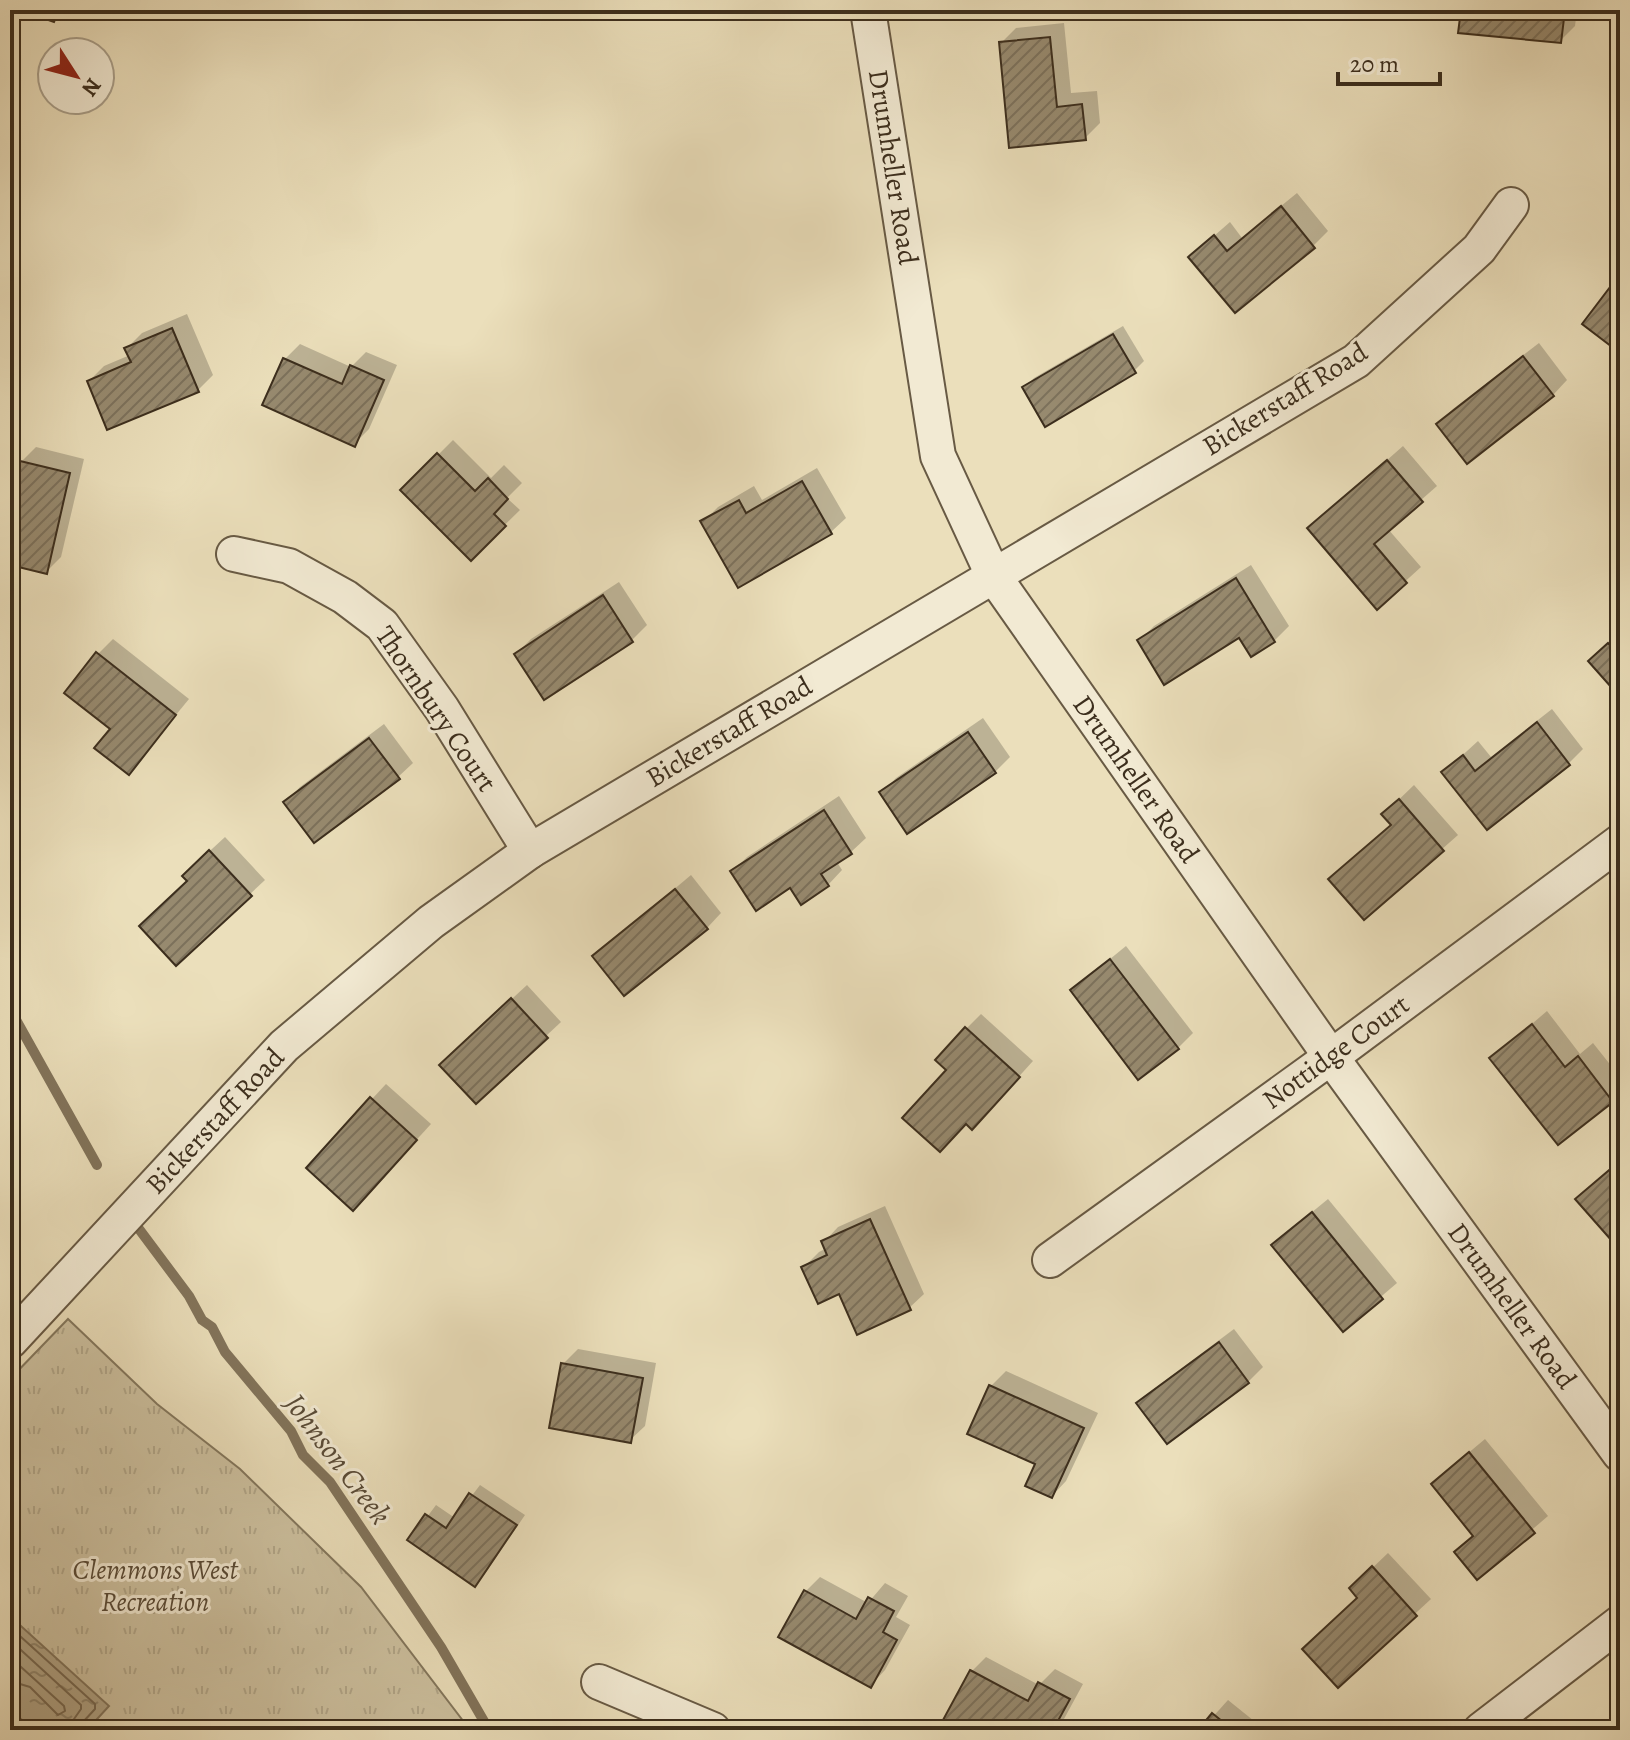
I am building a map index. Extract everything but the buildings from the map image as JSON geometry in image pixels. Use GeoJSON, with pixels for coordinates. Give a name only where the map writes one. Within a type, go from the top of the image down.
{"type":"FeatureCollection","features":[{"type":"Feature","properties":{"kind":"street","name":"Drumheller Road"},"geometry":{"type":"LineString","coordinates":[[868,10],[938,456],[993,575],[1331,1057],[1620,1454]]}},
{"type":"Feature","properties":{"kind":"street","name":"Bickerstaff Road"},"geometry":{"type":"LineString","coordinates":[[10,1341],[284,1046],[431,922],[530,851],[1356,361],[1479,249],[1511,205]]}},
{"type":"Feature","properties":{"kind":"street","name":"Thornbury Court"},"geometry":{"type":"LineString","coordinates":[[234,554],[289,566],[345,597],[382,625],[442,709],[530,851]]}},
{"type":"Feature","properties":{"kind":"street","name":"Nottidge Court"},"geometry":{"type":"LineString","coordinates":[[1050,1260],[1331,1057],[1620,842]]}},
{"type":"Feature","properties":{"kind":"street"},"geometry":{"type":"LineString","coordinates":[[1481,1730],[1620,1623]]}},
{"type":"Feature","properties":{"kind":"street"},"geometry":{"type":"LineString","coordinates":[[599,1682],[713,1730]]}},
{"type":"Feature","properties":{"kind":"green space","name":"Clemmons West Recreation"},"geometry":{"type":"Polygon","coordinates":[[[68,1319],[157,1404],[240,1469],[361,1587],[470,1730],[10,1730],[10,1379],[68,1319]]]}},
{"type":"Feature","properties":{"kind":"water"},"geometry":{"type":"Polygon","coordinates":[[[11,1617],[109,1706],[87,1730],[33,1730],[10,1709],[11,1617]]]}},
{"type":"Feature","properties":{"kind":"waterway","name":"Johnson Creek"},"geometry":{"type":"LineString","coordinates":[[10,1009],[97,1165]]}},
{"type":"Feature","properties":{"kind":"waterway","name":"Johnson Creek"},"geometry":{"type":"LineString","coordinates":[[136,1225],[189,1296],[202,1320],[212,1327],[225,1352],[291,1431],[303,1455],[330,1482],[441,1647],[489,1730]]}}]}
